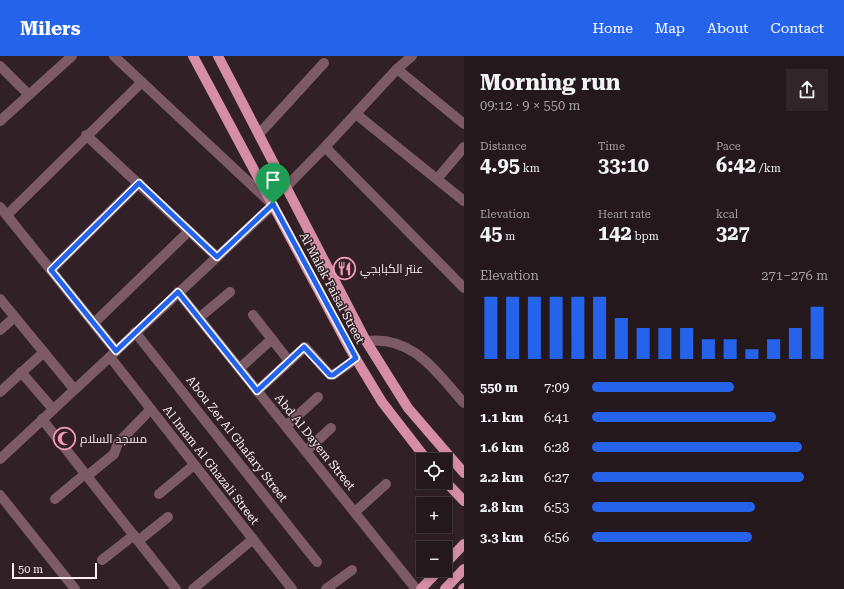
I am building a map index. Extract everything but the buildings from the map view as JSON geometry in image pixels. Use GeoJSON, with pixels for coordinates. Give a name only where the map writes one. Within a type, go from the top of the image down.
{"type":"FeatureCollection","features":[{"type":"Feature","properties":{"kind":"main road","name":"Al Malek Faisal Street"},"geometry":{"type":"LineString","coordinates":[[194,56],[356,358],[382,402],[422,453]]}},
{"type":"Feature","properties":{"kind":"main road","name":"Al Malek Faisal Street"},"geometry":{"type":"LineString","coordinates":[[220,57],[366,341],[408,408],[464,472]]}},
{"type":"Feature","properties":{"kind":"main road"},"geometry":{"type":"LineString","coordinates":[[452,488],[464,501]]}},
{"type":"Feature","properties":{"kind":"main road"},"geometry":{"type":"LineString","coordinates":[[452,557],[464,544]]}},
{"type":"Feature","properties":{"kind":"main road"},"geometry":{"type":"LineString","coordinates":[[445,589],[464,569]]}},
{"type":"Feature","properties":{"kind":"main road"},"geometry":{"type":"LineString","coordinates":[[421,589],[432,577]]}},
{"type":"Feature","properties":{"kind":"street"},"geometry":{"type":"LineString","coordinates":[[0,121],[72,56]]}},
{"type":"Feature","properties":{"kind":"street"},"geometry":{"type":"LineString","coordinates":[[0,459],[273,204],[114,56]]}},
{"type":"Feature","properties":{"kind":"street"},"geometry":{"type":"LineString","coordinates":[[286,187],[397,69],[412,56]]}},
{"type":"Feature","properties":{"kind":"street"},"geometry":{"type":"LineString","coordinates":[[259,134],[324,63]]}},
{"type":"Feature","properties":{"kind":"street"},"geometry":{"type":"LineString","coordinates":[[0,66],[29,95]]}},
{"type":"Feature","properties":{"kind":"street"},"geometry":{"type":"LineString","coordinates":[[397,69],[464,124]]}},
{"type":"Feature","properties":{"kind":"street"},"geometry":{"type":"LineString","coordinates":[[7,215],[86,135],[142,82]]}},
{"type":"Feature","properties":{"kind":"street"},"geometry":{"type":"LineString","coordinates":[[356,114],[464,201]]}},
{"type":"Feature","properties":{"kind":"street"},"geometry":{"type":"LineString","coordinates":[[86,135],[217,257]]}},
{"type":"Feature","properties":{"kind":"street"},"geometry":{"type":"LineString","coordinates":[[325,147],[464,288]]}},
{"type":"Feature","properties":{"kind":"street"},"geometry":{"type":"LineString","coordinates":[[437,179],[464,147]]}},
{"type":"Feature","properties":{"kind":"street"},"geometry":{"type":"LineString","coordinates":[[51,270],[139,183]]}},
{"type":"Feature","properties":{"kind":"street","name":"Al Imam Al Ghazali Street"},"geometry":{"type":"LineString","coordinates":[[0,207],[94,323],[113,354],[151,409],[292,589]]}},
{"type":"Feature","properties":{"kind":"street"},"geometry":{"type":"LineString","coordinates":[[94,323],[189,231]]}},
{"type":"Feature","properties":{"kind":"street","name":"Abd Al Dayem Street"},"geometry":{"type":"LineString","coordinates":[[178,292],[416,589]]}},
{"type":"Feature","properties":{"kind":"street"},"geometry":{"type":"LineString","coordinates":[[199,318],[230,292]]}},
{"type":"Feature","properties":{"kind":"street"},"geometry":{"type":"LineString","coordinates":[[0,298],[74,389]]}},
{"type":"Feature","properties":{"kind":"street"},"geometry":{"type":"LineString","coordinates":[[253,315],[289,361]]}},
{"type":"Feature","properties":{"kind":"street"},"geometry":{"type":"LineString","coordinates":[[0,330],[15,317]]}},
{"type":"Feature","properties":{"kind":"street","name":"Abou Zer Al Ghafary Street"},"geometry":{"type":"LineString","coordinates":[[135,332],[317,562]]}},
{"type":"Feature","properties":{"kind":"street"},"geometry":{"type":"LineString","coordinates":[[240,368],[272,339]]}},
{"type":"Feature","properties":{"kind":"street"},"geometry":{"type":"LineString","coordinates":[[366,341],[392,341],[406,346],[432,367],[464,403]]}},
{"type":"Feature","properties":{"kind":"street"},"geometry":{"type":"LineString","coordinates":[[257,391],[304,347],[330,375],[333,375],[356,358]]}},
{"type":"Feature","properties":{"kind":"street"},"geometry":{"type":"LineString","coordinates":[[0,392],[44,352]]}},
{"type":"Feature","properties":{"kind":"street"},"geometry":{"type":"LineString","coordinates":[[21,372],[53,409]]}},
{"type":"Feature","properties":{"kind":"street"},"geometry":{"type":"LineString","coordinates":[[286,426],[318,396]]}},
{"type":"Feature","properties":{"kind":"street"},"geometry":{"type":"LineString","coordinates":[[55,499],[114,454],[118,443],[151,409]]}},
{"type":"Feature","properties":{"kind":"street"},"geometry":{"type":"LineString","coordinates":[[42,419],[176,589]]}},
{"type":"Feature","properties":{"kind":"street"},"geometry":{"type":"LineString","coordinates":[[306,451],[331,428]]}},
{"type":"Feature","properties":{"kind":"street"},"geometry":{"type":"LineString","coordinates":[[159,494],[194,465]]}},
{"type":"Feature","properties":{"kind":"street"},"geometry":{"type":"LineString","coordinates":[[355,512],[386,484]]}},
{"type":"Feature","properties":{"kind":"street"},"geometry":{"type":"LineString","coordinates":[[0,495],[75,589]]}},
{"type":"Feature","properties":{"kind":"street"},"geometry":{"type":"LineString","coordinates":[[102,560],[168,517]]}},
{"type":"Feature","properties":{"kind":"street"},"geometry":{"type":"LineString","coordinates":[[193,589],[253,539]]}},
{"type":"Feature","properties":{"kind":"street"},"geometry":{"type":"LineString","coordinates":[[326,589],[352,570]]}},
{"type":"Feature","properties":{"kind":"place","name":"عنتر الكبابجي"},"geometry":{"type":"Point","coordinates":[345,269]}},
{"type":"Feature","properties":{"kind":"place","name":"مسجد السلام"},"geometry":{"type":"Point","coordinates":[65,439]}},
{"type":"Feature","properties":{"kind":"route"},"geometry":{"type":"LineString","coordinates":[[139,183],[217,257],[273,204],[356,358],[333,375],[326,373],[304,347],[257,391],[178,292],[116,351],[51,270],[139,183]]}}]}
